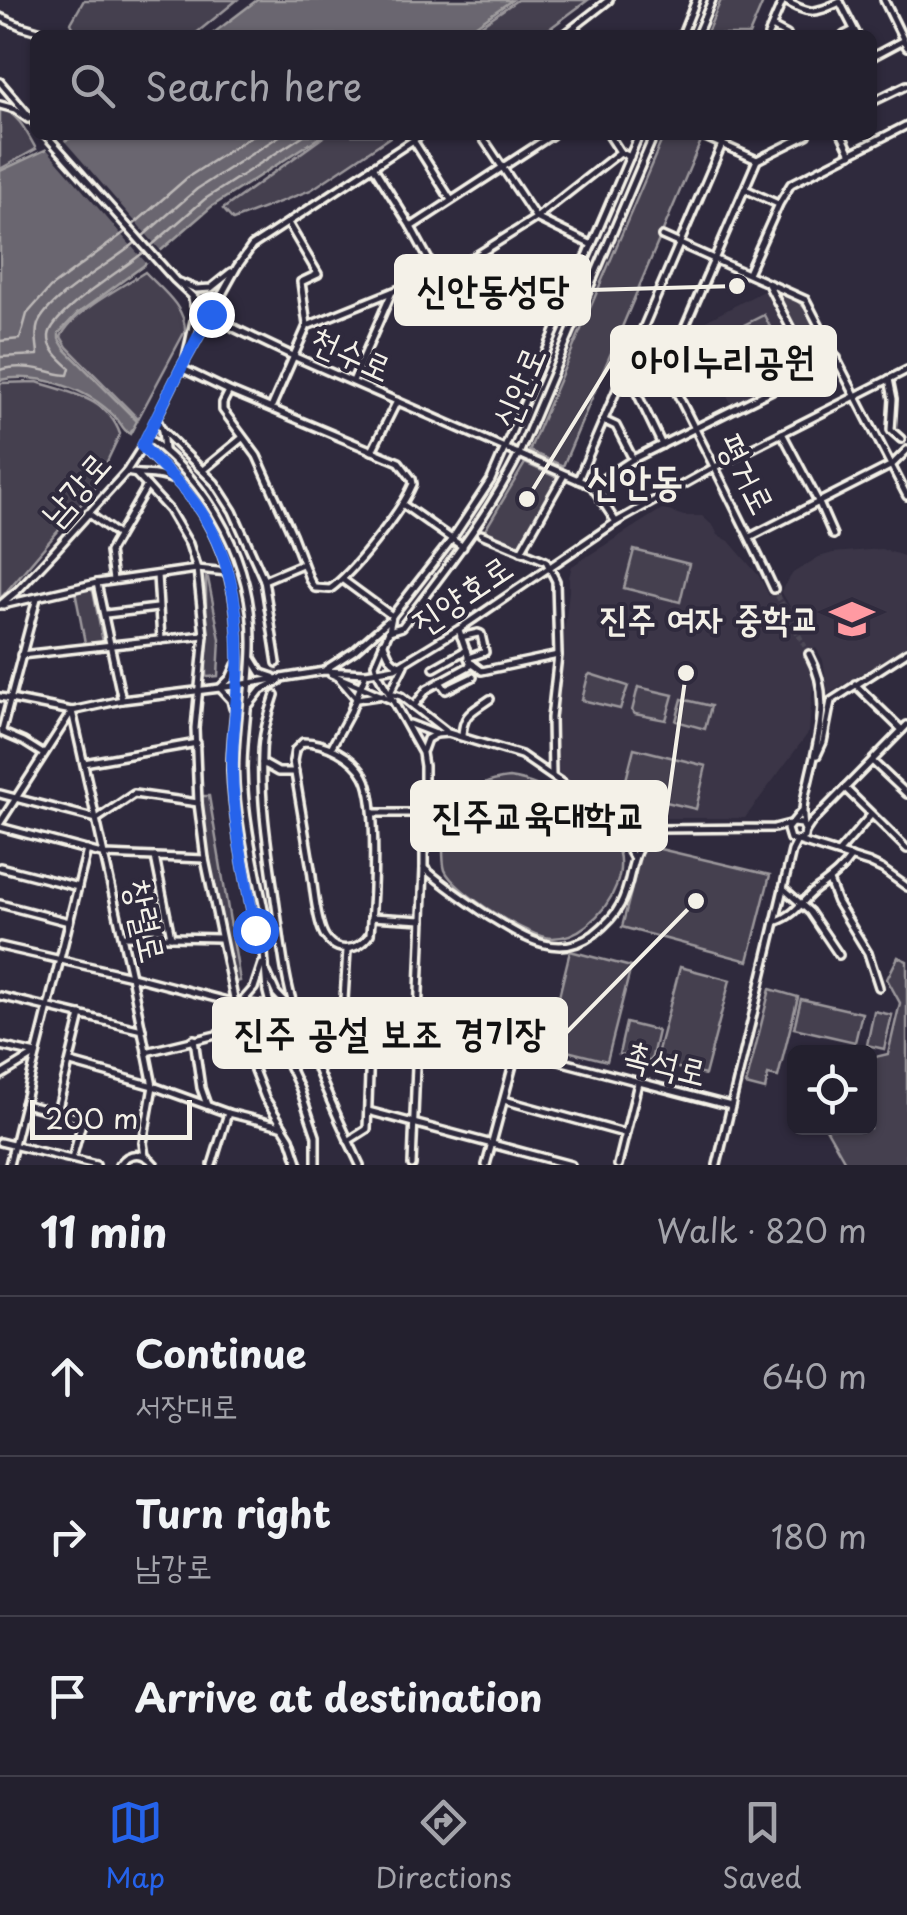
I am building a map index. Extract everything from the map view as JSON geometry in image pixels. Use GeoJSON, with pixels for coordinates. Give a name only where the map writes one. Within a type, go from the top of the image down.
{"type":"FeatureCollection","features":[{"type":"Feature","properties":{"kind":"street"},"geometry":{"type":"LineString","coordinates":[[570,30],[609,0]]}},
{"type":"Feature","properties":{"kind":"street"},"geometry":{"type":"LineString","coordinates":[[684,30],[696,0]]}},
{"type":"Feature","properties":{"kind":"street"},"geometry":{"type":"LineString","coordinates":[[698,30],[712,0]]}},
{"type":"Feature","properties":{"kind":"street"},"geometry":{"type":"LineString","coordinates":[[770,30],[784,0],[805,12],[820,12],[840,1],[855,30]]}},
{"type":"Feature","properties":{"kind":"street"},"geometry":{"type":"LineString","coordinates":[[877,55],[905,44],[884,0]]}},
{"type":"Feature","properties":{"kind":"street"},"geometry":{"type":"LineString","coordinates":[[0,17],[38,30]]}},
{"type":"Feature","properties":{"kind":"street"},"geometry":{"type":"LineString","coordinates":[[772,27],[777,30]]}},
{"type":"Feature","properties":{"kind":"street"},"geometry":{"type":"LineString","coordinates":[[877,100],[907,85]]}},
{"type":"Feature","properties":{"kind":"street"},"geometry":{"type":"LineString","coordinates":[[1,86],[30,118]]}},
{"type":"Feature","properties":{"kind":"street"},"geometry":{"type":"LineString","coordinates":[[0,104],[30,120]]}},
{"type":"Feature","properties":{"kind":"street"},"geometry":{"type":"LineString","coordinates":[[748,274],[791,184],[907,125]]}},
{"type":"Feature","properties":{"kind":"street","name":"천수로"},"geometry":{"type":"LineString","coordinates":[[50,140],[176,281],[211,314],[292,356],[592,486]]}},
{"type":"Feature","properties":{"kind":"street"},"geometry":{"type":"LineString","coordinates":[[413,140],[451,200]]}},
{"type":"Feature","properties":{"kind":"street","name":"남강로"},"geometry":{"type":"LineString","coordinates":[[0,605],[126,472],[186,358],[252,246],[413,140]]}},
{"type":"Feature","properties":{"kind":"street"},"geometry":{"type":"LineString","coordinates":[[484,140],[536,218],[592,244]]}},
{"type":"Feature","properties":{"kind":"street"},"geometry":{"type":"LineString","coordinates":[[411,227],[544,140]]}},
{"type":"Feature","properties":{"kind":"street"},"geometry":{"type":"LineString","coordinates":[[612,140],[620,152],[630,157]]}},
{"type":"Feature","properties":{"kind":"street","name":"신안로"},"geometry":{"type":"LineString","coordinates":[[378,672],[375,664],[391,618],[485,492],[506,449],[638,140]]}},
{"type":"Feature","properties":{"kind":"street","name":"신안로"},"geometry":{"type":"LineString","coordinates":[[389,632],[402,627],[490,509],[518,454],[652,140]]}},
{"type":"Feature","properties":{"kind":"street"},"geometry":{"type":"LineString","coordinates":[[713,140],[757,160]]}},
{"type":"Feature","properties":{"kind":"street"},"geometry":{"type":"LineString","coordinates":[[578,480],[724,140]]}},
{"type":"Feature","properties":{"kind":"street"},"geometry":{"type":"LineString","coordinates":[[630,356],[666,371],[757,160],[798,140]]}},
{"type":"Feature","properties":{"kind":"street"},"geometry":{"type":"LineString","coordinates":[[845,140],[852,154]]}},
{"type":"Feature","properties":{"kind":"street"},"geometry":{"type":"LineString","coordinates":[[307,326],[466,262],[536,218],[620,152]]}},
{"type":"Feature","properties":{"kind":"street"},"geometry":{"type":"LineString","coordinates":[[374,166],[436,274]]}},
{"type":"Feature","properties":{"kind":"street"},"geometry":{"type":"LineString","coordinates":[[744,189],[779,204]]}},
{"type":"Feature","properties":{"kind":"street"},"geometry":{"type":"LineString","coordinates":[[272,408],[307,326],[301,282],[318,274],[288,222]]}},
{"type":"Feature","properties":{"kind":"street"},"geometry":{"type":"LineString","coordinates":[[662,236],[809,304],[907,496]]}},
{"type":"Feature","properties":{"kind":"street"},"geometry":{"type":"LineString","coordinates":[[466,262],[566,305]]}},
{"type":"Feature","properties":{"kind":"street"},"geometry":{"type":"LineString","coordinates":[[176,281],[196,289],[210,288],[237,267]]}},
{"type":"Feature","properties":{"kind":"street"},"geometry":{"type":"LineString","coordinates":[[767,282],[812,370]]}},
{"type":"Feature","properties":{"kind":"street"},"geometry":{"type":"LineString","coordinates":[[352,382],[392,292]]}},
{"type":"Feature","properties":{"kind":"street"},"geometry":{"type":"LineString","coordinates":[[186,358],[196,312],[192,296]]}},
{"type":"Feature","properties":{"kind":"street"},"geometry":{"type":"LineString","coordinates":[[616,522],[592,486],[633,459],[837,358]]}},
{"type":"Feature","properties":{"kind":"street"},"geometry":{"type":"LineString","coordinates":[[181,368],[399,462],[412,479],[412,488],[402,504],[343,580],[330,589],[316,588],[310,581],[256,456],[223,410],[228,391]]}},
{"type":"Feature","properties":{"kind":"street","name":"진양호로"},"geometry":{"type":"LineString","coordinates":[[0,696],[72,712],[122,700],[238,683],[324,671],[378,672],[404,664],[616,522],[907,370]]}},
{"type":"Feature","properties":{"kind":"street","name":"평거로"},"geometry":{"type":"LineString","coordinates":[[666,371],[774,588]]}},
{"type":"Feature","properties":{"kind":"street"},"geometry":{"type":"LineString","coordinates":[[889,379],[894,399],[891,430],[901,439]]}},
{"type":"Feature","properties":{"kind":"street"},"geometry":{"type":"LineString","coordinates":[[619,383],[636,391],[662,445]]}},
{"type":"Feature","properties":{"kind":"street"},"geometry":{"type":"LineString","coordinates":[[372,451],[397,402]]}},
{"type":"Feature","properties":{"kind":"street"},"geometry":{"type":"LineString","coordinates":[[156,418],[162,430],[215,484],[233,511],[264,580],[277,663]]}},
{"type":"Feature","properties":{"kind":"street"},"geometry":{"type":"LineString","coordinates":[[603,420],[616,426],[633,459]]}},
{"type":"Feature","properties":{"kind":"street"},"geometry":{"type":"LineString","coordinates":[[857,430],[869,424]]}},
{"type":"Feature","properties":{"kind":"street"},"geometry":{"type":"LineString","coordinates":[[162,430],[164,450]]}},
{"type":"Feature","properties":{"kind":"street"},"geometry":{"type":"LineString","coordinates":[[782,433],[833,535]]}},
{"type":"Feature","properties":{"kind":"street"},"geometry":{"type":"LineString","coordinates":[[147,438],[164,450],[207,498],[238,556],[249,606],[252,657],[243,770],[268,929],[263,940],[263,961],[277,1034],[316,1136],[316,1165]]}},
{"type":"Feature","properties":{"kind":"street"},"geometry":{"type":"LineString","coordinates":[[202,470],[242,438]]}},
{"type":"Feature","properties":{"kind":"street"},"geometry":{"type":"LineString","coordinates":[[142,446],[206,520],[229,572],[237,606],[234,804],[255,930],[263,940]]}},
{"type":"Feature","properties":{"kind":"street"},"geometry":{"type":"LineString","coordinates":[[750,537],[892,465],[907,450]]}},
{"type":"Feature","properties":{"kind":"street"},"geometry":{"type":"LineString","coordinates":[[126,472],[151,473],[176,482]]}},
{"type":"Feature","properties":{"kind":"street"},"geometry":{"type":"LineString","coordinates":[[136,474],[169,510],[189,544],[197,569],[204,634],[195,728],[205,859],[220,938],[254,1070],[265,1098],[290,1138],[299,1165]]}},
{"type":"Feature","properties":{"kind":"street"},"geometry":{"type":"LineString","coordinates":[[522,550],[564,474]]}},
{"type":"Feature","properties":{"kind":"street"},"geometry":{"type":"LineString","coordinates":[[114,580],[108,552],[147,486]]}},
{"type":"Feature","properties":{"kind":"street"},"geometry":{"type":"LineString","coordinates":[[402,504],[463,548]]}},
{"type":"Feature","properties":{"kind":"street"},"geometry":{"type":"LineString","coordinates":[[88,512],[118,535]]}},
{"type":"Feature","properties":{"kind":"street"},"geometry":{"type":"LineString","coordinates":[[481,534],[546,561],[556,582],[558,656],[551,718],[552,775]]}},
{"type":"Feature","properties":{"kind":"street"},"geometry":{"type":"LineString","coordinates":[[264,580],[302,564]]}},
{"type":"Feature","properties":{"kind":"street"},"geometry":{"type":"LineString","coordinates":[[0,605],[114,580],[197,569],[229,572]]}},
{"type":"Feature","properties":{"kind":"street"},"geometry":{"type":"LineString","coordinates":[[157,575],[161,640]]}},
{"type":"Feature","properties":{"kind":"street"},"geometry":{"type":"LineString","coordinates":[[324,671],[391,618],[343,580]]}},
{"type":"Feature","properties":{"kind":"street"},"geometry":{"type":"LineString","coordinates":[[97,583],[122,700]]}},
{"type":"Feature","properties":{"kind":"street"},"geometry":{"type":"LineString","coordinates":[[37,598],[2,730],[43,754]]}},
{"type":"Feature","properties":{"kind":"street"},"geometry":{"type":"LineString","coordinates":[[105,614],[158,608]]}},
{"type":"Feature","properties":{"kind":"street"},"geometry":{"type":"LineString","coordinates":[[458,629],[469,657],[482,671],[558,656]]}},
{"type":"Feature","properties":{"kind":"street"},"geometry":{"type":"LineString","coordinates":[[21,655],[204,634]]}},
{"type":"Feature","properties":{"kind":"street"},"geometry":{"type":"LineString","coordinates":[[434,668],[485,652],[482,634],[461,637]]}},
{"type":"Feature","properties":{"kind":"street"},"geometry":{"type":"LineString","coordinates":[[383,642],[388,657],[394,663],[404,664],[387,694]]}},
{"type":"Feature","properties":{"kind":"street"},"geometry":{"type":"LineString","coordinates":[[813,762],[823,742],[831,701],[907,652]]}},
{"type":"Feature","properties":{"kind":"street"},"geometry":{"type":"LineString","coordinates":[[792,851],[787,829],[802,811],[823,701],[821,680],[809,654]]}},
{"type":"Feature","properties":{"kind":"street"},"geometry":{"type":"LineString","coordinates":[[234,712],[231,700],[220,688],[230,678],[238,657]]}},
{"type":"Feature","properties":{"kind":"street"},"geometry":{"type":"LineString","coordinates":[[252,657],[261,673],[284,678]]}},
{"type":"Feature","properties":{"kind":"street"},"geometry":{"type":"LineString","coordinates":[[414,706],[422,693],[469,657]]}},
{"type":"Feature","properties":{"kind":"street"},"geometry":{"type":"LineString","coordinates":[[324,671],[401,696],[448,733]]}},
{"type":"Feature","properties":{"kind":"street"},"geometry":{"type":"LineString","coordinates":[[331,748],[357,699],[366,672]]}},
{"type":"Feature","properties":{"kind":"street"},"geometry":{"type":"LineString","coordinates":[[378,672],[422,753],[425,781],[412,1165]]}},
{"type":"Feature","properties":{"kind":"street"},"geometry":{"type":"LineString","coordinates":[[337,676],[357,699]]}},
{"type":"Feature","properties":{"kind":"street"},"geometry":{"type":"LineString","coordinates":[[440,682],[446,690],[473,677]]}},
{"type":"Feature","properties":{"kind":"street"},"geometry":{"type":"LineString","coordinates":[[248,706],[261,690],[284,678]]}},
{"type":"Feature","properties":{"kind":"street"},"geometry":{"type":"LineString","coordinates":[[717,1165],[792,851],[806,829],[904,727],[855,684]]}},
{"type":"Feature","properties":{"kind":"street"},"geometry":{"type":"LineString","coordinates":[[357,699],[387,694]]}},
{"type":"Feature","properties":{"kind":"street"},"geometry":{"type":"LineString","coordinates":[[275,695],[262,751],[264,823],[292,1008],[360,1165]]}},
{"type":"Feature","properties":{"kind":"street"},"geometry":{"type":"LineString","coordinates":[[462,736],[466,716],[490,699]]}},
{"type":"Feature","properties":{"kind":"street"},"geometry":{"type":"LineString","coordinates":[[72,712],[0,825],[105,856],[205,859]]}},
{"type":"Feature","properties":{"kind":"street","name":"창렬로"},"geometry":{"type":"LineString","coordinates":[[72,712],[153,1086],[141,1155]]}},
{"type":"Feature","properties":{"kind":"street"},"geometry":{"type":"LineString","coordinates":[[407,723],[436,734]]}},
{"type":"Feature","properties":{"kind":"street"},"geometry":{"type":"LineString","coordinates":[[422,753],[427,739],[448,733],[514,751],[623,825],[655,830],[774,828],[799,823],[806,829]]}},
{"type":"Feature","properties":{"kind":"street"},"geometry":{"type":"LineString","coordinates":[[303,742],[312,742],[331,748],[356,766],[366,779],[372,813],[371,917],[370,934],[357,948],[347,950],[330,942],[322,929],[294,772],[296,750],[303,742]]}},
{"type":"Feature","properties":{"kind":"street"},"geometry":{"type":"LineString","coordinates":[[84,763],[197,743]]}},
{"type":"Feature","properties":{"kind":"street"},"geometry":{"type":"LineString","coordinates":[[872,760],[906,793]]}},
{"type":"Feature","properties":{"kind":"street"},"geometry":{"type":"LineString","coordinates":[[262,763],[278,772],[294,772]]}},
{"type":"Feature","properties":{"kind":"street"},"geometry":{"type":"LineString","coordinates":[[906,793],[907,784]]}},
{"type":"Feature","properties":{"kind":"street"},"geometry":{"type":"LineString","coordinates":[[845,788],[907,849]]}},
{"type":"Feature","properties":{"kind":"street"},"geometry":{"type":"LineString","coordinates":[[0,794],[97,818],[134,794],[198,803]]}},
{"type":"Feature","properties":{"kind":"street"},"geometry":{"type":"LineString","coordinates":[[802,811],[810,844]]}},
{"type":"Feature","properties":{"kind":"street"},"geometry":{"type":"LineString","coordinates":[[372,813],[425,813]]}},
{"type":"Feature","properties":{"kind":"street"},"geometry":{"type":"LineString","coordinates":[[838,853],[871,814]]}},
{"type":"Feature","properties":{"kind":"street"},"geometry":{"type":"LineString","coordinates":[[613,820],[633,857]]}},
{"type":"Feature","properties":{"kind":"street"},"geometry":{"type":"LineString","coordinates":[[774,828],[798,841],[882,869],[907,887]]}},
{"type":"Feature","properties":{"kind":"street"},"geometry":{"type":"LineString","coordinates":[[424,868],[453,893],[520,936],[543,945],[570,946],[597,932],[618,910],[633,857],[655,830]]}},
{"type":"Feature","properties":{"kind":"street"},"geometry":{"type":"LineString","coordinates":[[8,1165],[86,850]]}},
{"type":"Feature","properties":{"kind":"street"},"geometry":{"type":"LineString","coordinates":[[154,857],[171,937]]}},
{"type":"Feature","properties":{"kind":"street"},"geometry":{"type":"LineString","coordinates":[[775,922],[790,916],[840,872],[851,857]]}},
{"type":"Feature","properties":{"kind":"street"},"geometry":{"type":"LineString","coordinates":[[0,867],[78,886]]}},
{"type":"Feature","properties":{"kind":"street"},"geometry":{"type":"LineString","coordinates":[[829,882],[868,953],[879,987]]}},
{"type":"Feature","properties":{"kind":"street"},"geometry":{"type":"LineString","coordinates":[[783,888],[810,912],[839,955]]}},
{"type":"Feature","properties":{"kind":"street"},"geometry":{"type":"LineString","coordinates":[[0,904],[69,922]]}},
{"type":"Feature","properties":{"kind":"street"},"geometry":{"type":"LineString","coordinates":[[371,917],[422,920]]}},
{"type":"Feature","properties":{"kind":"street"},"geometry":{"type":"LineString","coordinates":[[122,936],[220,938]]}},
{"type":"Feature","properties":{"kind":"street","name":"촉석로"},"geometry":{"type":"LineString","coordinates":[[0,946],[239,1004],[270,1005],[416,1027],[731,1106]]}},
{"type":"Feature","properties":{"kind":"street"},"geometry":{"type":"LineString","coordinates":[[342,1016],[347,950]]}},
{"type":"Feature","properties":{"kind":"street"},"geometry":{"type":"LineString","coordinates":[[263,961],[271,984],[292,1008]]}},
{"type":"Feature","properties":{"kind":"street"},"geometry":{"type":"LineString","coordinates":[[239,1004],[254,988],[263,961]]}},
{"type":"Feature","properties":{"kind":"street"},"geometry":{"type":"LineString","coordinates":[[0,996],[142,1030]]}},
{"type":"Feature","properties":{"kind":"street"},"geometry":{"type":"LineString","coordinates":[[239,1004],[263,1017],[277,1034]]}},
{"type":"Feature","properties":{"kind":"street"},"geometry":{"type":"LineString","coordinates":[[277,1034],[292,1008]]}},
{"type":"Feature","properties":{"kind":"street"},"geometry":{"type":"LineString","coordinates":[[57,1112],[81,1016]]}},
{"type":"Feature","properties":{"kind":"street"},"geometry":{"type":"LineString","coordinates":[[348,1140],[366,1129],[371,1021]]}},
{"type":"Feature","properties":{"kind":"street"},"geometry":{"type":"LineString","coordinates":[[146,1052],[245,1028]]}},
{"type":"Feature","properties":{"kind":"street"},"geometry":{"type":"LineString","coordinates":[[194,1039],[206,1105]]}},
{"type":"Feature","properties":{"kind":"street"},"geometry":{"type":"LineString","coordinates":[[0,1046],[36,1054]]}},
{"type":"Feature","properties":{"kind":"street"},"geometry":{"type":"LineString","coordinates":[[486,1165],[518,1050]]}},
{"type":"Feature","properties":{"kind":"street"},"geometry":{"type":"LineString","coordinates":[[0,1076],[36,1054]]}},
{"type":"Feature","properties":{"kind":"street"},"geometry":{"type":"LineString","coordinates":[[70,1063],[281,1126]]}},
{"type":"Feature","properties":{"kind":"street"},"geometry":{"type":"LineString","coordinates":[[618,1165],[638,1083]]}},
{"type":"Feature","properties":{"kind":"street"},"geometry":{"type":"LineString","coordinates":[[504,1100],[624,1133]]}},
{"type":"Feature","properties":{"kind":"street"},"geometry":{"type":"LineString","coordinates":[[24,1104],[83,1119],[72,1159]]}},
{"type":"Feature","properties":{"kind":"street"},"geometry":{"type":"LineString","coordinates":[[368,1112],[570,1165]]}},
{"type":"Feature","properties":{"kind":"street"},"geometry":{"type":"LineString","coordinates":[[212,1165],[228,1113]]}},
{"type":"Feature","properties":{"kind":"street"},"geometry":{"type":"LineString","coordinates":[[0,1142],[96,1165]]}},
{"type":"Feature","properties":{"kind":"street"},"geometry":{"type":"LineString","coordinates":[[118,1165],[126,1157],[141,1155],[154,1165]]}},
{"type":"Feature","properties":{"kind":"shaded area"},"geometry":{"type":"Polygon","coordinates":[[[84,0],[237,0],[200,30],[74,30],[71,23],[84,0]]]}},
{"type":"Feature","properties":{"kind":"shaded area"},"geometry":{"type":"Polygon","coordinates":[[[517,0],[588,0],[548,30],[474,30],[517,0]]]}},
{"type":"Feature","properties":{"kind":"shaded area"},"geometry":{"type":"Polygon","coordinates":[[[721,0],[764,0],[751,30],[708,30],[721,0]]]}},
{"type":"Feature","properties":{"kind":"shaded area"},"geometry":{"type":"Polygon","coordinates":[[[0,107],[17,119],[36,149],[0,169],[0,107]]]}},
{"type":"Feature","properties":{"kind":"shaded area"},"geometry":{"type":"Polygon","coordinates":[[[319,140],[386,140],[311,190],[233,220],[223,209],[319,140]]]}},
{"type":"Feature","properties":{"kind":"shaded area"},"geometry":{"type":"Polygon","coordinates":[[[662,140],[701,141],[563,466],[529,451],[662,140]]]}},
{"type":"Feature","properties":{"kind":"shaded area"},"geometry":{"type":"Polygon","coordinates":[[[145,272],[177,306],[185,331],[138,419],[61,337],[86,310],[145,272]]]}},
{"type":"Feature","properties":{"kind":"shaded area"},"geometry":{"type":"Polygon","coordinates":[[[767,289],[805,366],[804,372],[735,407],[696,335],[698,325],[767,289]]]}},
{"type":"Feature","properties":{"kind":"shaded area"},"geometry":{"type":"Polygon","coordinates":[[[779,290],[802,305],[818,329],[798,339],[775,293],[779,290]]]}},
{"type":"Feature","properties":{"kind":"shaded area"},"geometry":{"type":"Polygon","coordinates":[[[764,315],[786,358],[750,376],[728,333],[764,315]]]}},
{"type":"Feature","properties":{"kind":"shaded area"},"geometry":{"type":"Polygon","coordinates":[[[37,382],[97,405],[107,412],[120,434],[94,489],[0,599],[0,383],[37,382]]]}},
{"type":"Feature","properties":{"kind":"shaded area"},"geometry":{"type":"Polygon","coordinates":[[[525,463],[559,480],[519,548],[484,532],[525,463]]]}},
{"type":"Feature","properties":{"kind":"shaded area"},"geometry":{"type":"Polygon","coordinates":[[[662,509],[684,516],[702,516],[759,576],[769,596],[778,591],[801,626],[781,591],[793,573],[833,553],[881,549],[907,557],[907,646],[828,694],[823,660],[816,648],[802,654],[813,684],[809,732],[745,818],[640,818],[618,814],[553,769],[554,722],[572,566],[662,509]]]}},
{"type":"Feature","properties":{"kind":"shaded area"},"geometry":{"type":"Polygon","coordinates":[[[634,550],[689,564],[680,602],[624,588],[634,550]]]}},
{"type":"Feature","properties":{"kind":"shaded area"},"geometry":{"type":"Polygon","coordinates":[[[206,577],[220,639],[218,676],[208,677],[206,676],[206,577]]]}},
{"type":"Feature","properties":{"kind":"shaded area"},"geometry":{"type":"Polygon","coordinates":[[[75,591],[93,591],[103,642],[86,648],[75,591]]]}},
{"type":"Feature","properties":{"kind":"shaded area"},"geometry":{"type":"Polygon","coordinates":[[[590,674],[628,686],[620,709],[582,700],[590,674]]]}},
{"type":"Feature","properties":{"kind":"shaded area"},"geometry":{"type":"Polygon","coordinates":[[[638,687],[673,695],[666,720],[632,711],[638,687]]]}},
{"type":"Feature","properties":{"kind":"shaded area"},"geometry":{"type":"Polygon","coordinates":[[[682,699],[711,706],[705,729],[676,721],[682,699]]]}},
{"type":"Feature","properties":{"kind":"shaded area"},"geometry":{"type":"Polygon","coordinates":[[[634,748],[706,766],[696,809],[623,792],[634,748]]]}},
{"type":"Feature","properties":{"kind":"shaded area"},"geometry":{"type":"Polygon","coordinates":[[[509,778],[542,787],[583,811],[609,833],[618,850],[619,874],[611,897],[596,917],[571,934],[557,938],[527,931],[462,890],[445,870],[444,833],[454,809],[471,791],[509,778]]]}},
{"type":"Feature","properties":{"kind":"shaded area"},"geometry":{"type":"Polygon","coordinates":[[[197,796],[209,796],[240,981],[235,982],[210,888],[197,796]]]}},
{"type":"Feature","properties":{"kind":"shaded area"},"geometry":{"type":"Polygon","coordinates":[[[643,845],[770,875],[748,961],[622,927],[643,845]]]}},
{"type":"Feature","properties":{"kind":"shaded area"},"geometry":{"type":"Polygon","coordinates":[[[570,951],[631,967],[607,1061],[547,1046],[570,951]]]}},
{"type":"Feature","properties":{"kind":"shaded area"},"geometry":{"type":"Polygon","coordinates":[[[898,957],[907,961],[907,1165],[847,1165],[830,1135],[877,1135],[877,1057],[888,1054],[900,1003],[887,979],[898,957]]]}},
{"type":"Feature","properties":{"kind":"shaded area"},"geometry":{"type":"Polygon","coordinates":[[[680,967],[730,980],[705,1075],[655,1062],[680,967]]]}},
{"type":"Feature","properties":{"kind":"shaded area"},"geometry":{"type":"Polygon","coordinates":[[[770,989],[798,997],[778,1077],[768,1075],[765,1090],[746,1085],[770,989]]]}},
{"type":"Feature","properties":{"kind":"shaded area"},"geometry":{"type":"Polygon","coordinates":[[[801,999],[862,1013],[855,1042],[794,1028],[801,999]]]}},
{"type":"Feature","properties":{"kind":"shaded area"},"geometry":{"type":"Polygon","coordinates":[[[874,1011],[892,1015],[884,1049],[867,1045],[874,1011]]]}},
{"type":"Feature","properties":{"kind":"shaded area"},"geometry":{"type":"Polygon","coordinates":[[[626,1023],[658,1031],[651,1061],[619,1054],[626,1023]]]}},
{"type":"Feature","properties":{"kind":"water"},"geometry":{"type":"Polygon","coordinates":[[[257,0],[512,0],[469,30],[218,30],[257,0]]]}},
{"type":"Feature","properties":{"kind":"water"},"geometry":{"type":"Polygon","coordinates":[[[66,140],[315,140],[211,207],[143,266],[77,314],[59,333],[65,349],[137,421],[130,434],[104,407],[77,390],[30,378],[0,380],[0,171],[66,140]]]}},
{"type":"Feature","properties":{"kind":"pier"},"geometry":{"type":"Polygon","coordinates":[[[64,140],[162,252],[147,264],[44,146],[64,140]]]}},
{"type":"Feature","properties":{"kind":"tunnel"},"geometry":{"type":"LineString","coordinates":[[774,589],[809,654]]}},
{"type":"Feature","properties":{"kind":"tunnel"},"geometry":{"type":"LineString","coordinates":[[275,695],[277,663]]}},
{"type":"Feature","properties":{"kind":"place","name":"신안동성당"},"geometry":{"type":"Point","coordinates":[737,286]}},
{"type":"Feature","properties":{"kind":"place","name":"아이누리공원"},"geometry":{"type":"Point","coordinates":[527,499]}},
{"type":"Feature","properties":{"kind":"place","name":"진주 여자 중학교"},"geometry":{"type":"Point","coordinates":[852,619]}},
{"type":"Feature","properties":{"kind":"place","name":"진주교육대학교"},"geometry":{"type":"Point","coordinates":[686,673]}},
{"type":"Feature","properties":{"kind":"place","name":"진주 공설 보조 경기장"},"geometry":{"type":"Point","coordinates":[696,901]}},
{"type":"Feature","properties":{"kind":"district","name":"신안동"},"geometry":{"type":"Point","coordinates":[635,481]}},
{"type":"Feature","properties":{"kind":"route"},"geometry":{"type":"LineString","coordinates":[[211,314],[142,446],[182,487],[206,520],[229,572],[237,606],[238,683],[232,771],[255,930]]}}]}
